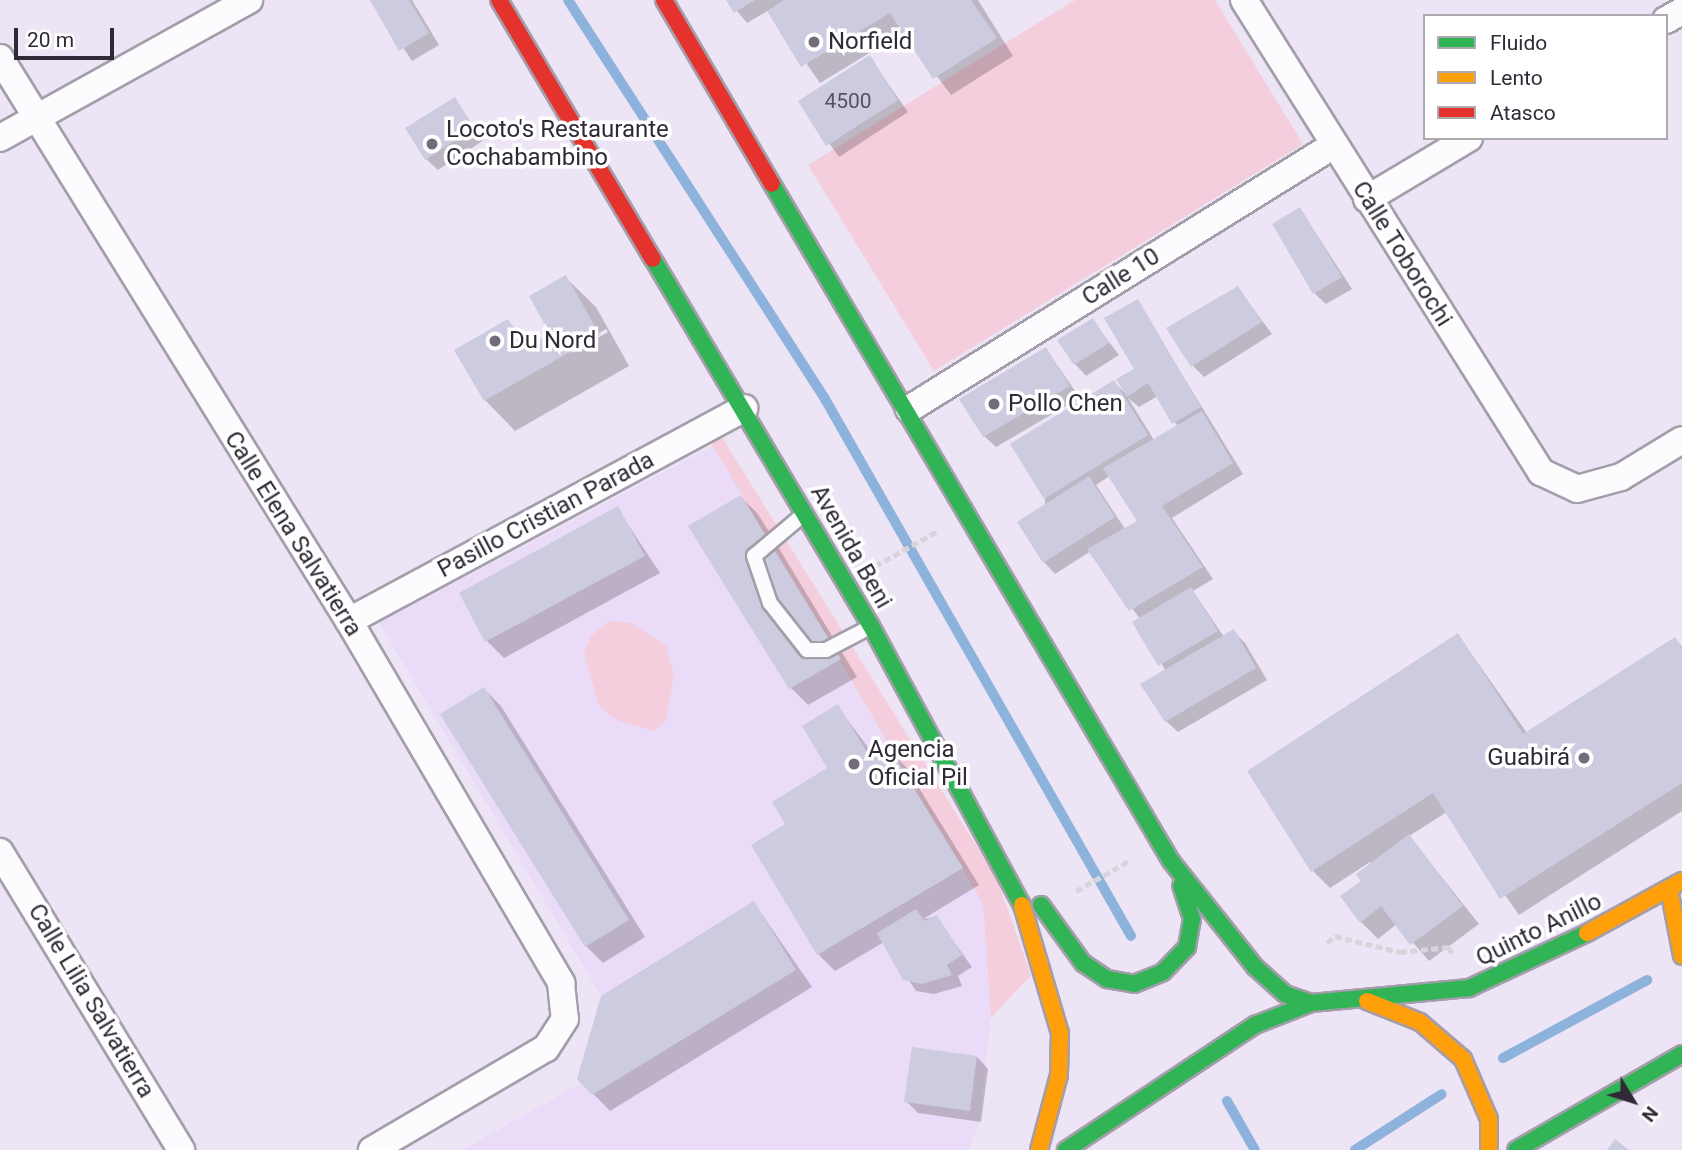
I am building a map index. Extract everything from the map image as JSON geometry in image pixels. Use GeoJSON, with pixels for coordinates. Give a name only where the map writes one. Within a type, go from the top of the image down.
{"type":"FeatureCollection","features":[{"type":"Feature","properties":{"kind":"street"},"geometry":{"type":"LineString","coordinates":[[0,138],[249,0]]}},
{"type":"Feature","properties":{"kind":"street","name":"Avenida Beni"},"geometry":{"type":"LineString","coordinates":[[499,0],[806,513],[874,632],[1040,944],[1060,1033],[1059,1075],[1039,1150]]}},
{"type":"Feature","properties":{"kind":"street"},"geometry":{"type":"LineString","coordinates":[[664,0],[909,409],[1171,862],[1203,910],[1261,973],[1285,994],[1311,1003]]}},
{"type":"Feature","properties":{"kind":"street","name":"Calle Toborochi"},"geometry":{"type":"LineString","coordinates":[[1244,0],[1541,472],[1577,489],[1621,477],[1682,440]]}},
{"type":"Feature","properties":{"kind":"street","name":"Calle Elena Salvatierra"},"geometry":{"type":"LineString","coordinates":[[0,58],[34,118],[349,621],[561,982],[565,1018],[546,1048],[372,1150]]}},
{"type":"Feature","properties":{"kind":"street"},"geometry":{"type":"LineString","coordinates":[[1367,199],[1466,140]]}},
{"type":"Feature","properties":{"kind":"street","name":"Calle 10"},"geometry":{"type":"LineString","coordinates":[[909,409],[1334,145]]}},
{"type":"Feature","properties":{"kind":"street","name":"Pasillo Cristian Parada"},"geometry":{"type":"LineString","coordinates":[[349,621],[744,408]]}},
{"type":"Feature","properties":{"kind":"street"},"geometry":{"type":"LineString","coordinates":[[874,632],[942,724],[1054,929],[1083,963],[1107,979],[1146,982],[1186,947],[1192,919],[1171,862]]}},
{"type":"Feature","properties":{"kind":"street","name":"Calle Lilia Salvatierra"},"geometry":{"type":"LineString","coordinates":[[0,852],[181,1150]]}},
{"type":"Feature","properties":{"kind":"street"},"geometry":{"type":"LineString","coordinates":[[1675,885],[1682,956]]}},
{"type":"Feature","properties":{"kind":"street","name":"Quinto Anillo"},"geometry":{"type":"LineString","coordinates":[[1066,1150],[1228,1040],[1311,1003],[1365,1000],[1469,988],[1534,963],[1675,885]]}},
{"type":"Feature","properties":{"kind":"street","name":"Quinto Anillo"},"geometry":{"type":"LineString","coordinates":[[1365,1000],[1420,1022],[1463,1059],[1489,1119],[1489,1150]]}},
{"type":"Feature","properties":{"kind":"street"},"geometry":{"type":"LineString","coordinates":[[1516,1150],[1682,1054]]}},
{"type":"Feature","properties":{"kind":"lane"},"geometry":{"type":"LineString","coordinates":[[806,513],[754,555],[770,603],[807,650],[826,650],[874,632]]}},
{"type":"Feature","properties":{"kind":"path"},"geometry":{"type":"LineString","coordinates":[[862,573],[951,524]]}},
{"type":"Feature","properties":{"kind":"path"},"geometry":{"type":"LineString","coordinates":[[1068,895],[1135,858]]}},
{"type":"Feature","properties":{"kind":"path"},"geometry":{"type":"LineString","coordinates":[[1326,943],[1335,936],[1400,952],[1449,947],[1469,988]]}},
{"type":"Feature","properties":{"kind":"shaded area"},"geometry":{"type":"Polygon","coordinates":[[[1075,0],[1215,0],[1303,144],[934,371],[808,165],[1075,0]]]}},
{"type":"Feature","properties":{"kind":"shaded area"},"geometry":{"type":"Polygon","coordinates":[[[718,431],[997,879],[1031,975],[991,1018],[983,904],[707,435],[718,431]]]}},
{"type":"Feature","properties":{"kind":"shaded area"},"geometry":{"type":"Polygon","coordinates":[[[713,446],[983,904],[991,1018],[979,1126],[968,1150],[462,1150],[580,1084],[601,996],[379,623],[713,446]]]}},
{"type":"Feature","properties":{"kind":"shaded area"},"geometry":{"type":"Polygon","coordinates":[[[609,621],[632,623],[666,646],[674,674],[666,720],[654,731],[616,720],[599,705],[584,654],[590,637],[609,621]]]}},
{"type":"Feature","properties":{"kind":"building"},"geometry":{"type":"Polygon","coordinates":[[[370,0],[409,0],[429,33],[399,51],[370,0]]]}},
{"type":"Feature","properties":{"kind":"building"},"geometry":{"type":"Polygon","coordinates":[[[726,0],[755,0],[734,13],[726,0]]]}},
{"type":"Feature","properties":{"kind":"building"},"geometry":{"type":"Polygon","coordinates":[[[784,0],[971,0],[997,38],[933,79],[890,13],[801,67],[767,11],[784,0]]]}},
{"type":"Feature","properties":{"kind":"building"},"geometry":{"type":"Polygon","coordinates":[[[870,55],[898,100],[826,146],[798,101],[870,55]]]}},
{"type":"Feature","properties":{"kind":"building","name":"Locoto's Restaurante Cochabambino"},"geometry":{"type":"Polygon","coordinates":[[[455,97],[474,128],[425,160],[405,128],[455,97]]]}},
{"type":"Feature","properties":{"kind":"building"},"geometry":{"type":"Polygon","coordinates":[[[1300,207],[1342,277],[1313,294],[1272,224],[1300,207]]]}},
{"type":"Feature","properties":{"kind":"building","name":"Du Nord"},"geometry":{"type":"Polygon","coordinates":[[[566,275],[600,335],[484,401],[454,350],[508,319],[525,348],[550,334],[529,296],[566,275]]]}},
{"type":"Feature","properties":{"kind":"building"},"geometry":{"type":"Polygon","coordinates":[[[1238,286],[1262,322],[1191,367],[1166,328],[1238,286]]]}},
{"type":"Feature","properties":{"kind":"building"},"geometry":{"type":"Polygon","coordinates":[[[1138,299],[1201,407],[1172,424],[1148,383],[1127,397],[1116,379],[1134,369],[1104,318],[1138,299]]]}},
{"type":"Feature","properties":{"kind":"building"},"geometry":{"type":"Polygon","coordinates":[[[1093,318],[1109,343],[1074,365],[1057,340],[1093,318]]]}},
{"type":"Feature","properties":{"kind":"building"},"geometry":{"type":"Polygon","coordinates":[[[1046,347],[1070,386],[983,437],[959,399],[1046,347]]]}},
{"type":"Feature","properties":{"kind":"building"},"geometry":{"type":"Polygon","coordinates":[[[1114,380],[1148,435],[1044,499],[1010,444],[1114,380]]]}},
{"type":"Feature","properties":{"kind":"building"},"geometry":{"type":"Polygon","coordinates":[[[1202,411],[1233,463],[1162,506],[1203,567],[1129,611],[1087,549],[1137,521],[1103,468],[1202,411]]]}},
{"type":"Feature","properties":{"kind":"building"},"geometry":{"type":"Polygon","coordinates":[[[1089,476],[1115,517],[1043,563],[1017,522],[1089,476]]]}},
{"type":"Feature","properties":{"kind":"building"},"geometry":{"type":"Polygon","coordinates":[[[741,495],[841,659],[789,689],[688,526],[741,495]]]}},
{"type":"Feature","properties":{"kind":"building"},"geometry":{"type":"Polygon","coordinates":[[[618,506],[645,556],[485,642],[459,593],[618,506]]]}},
{"type":"Feature","properties":{"kind":"building"},"geometry":{"type":"Polygon","coordinates":[[[1191,587],[1218,631],[1158,666],[1132,622],[1191,587]]]}},
{"type":"Feature","properties":{"kind":"building"},"geometry":{"type":"Polygon","coordinates":[[[1234,629],[1256,668],[1165,722],[1140,684],[1234,629]]]}},
{"type":"Feature","properties":{"kind":"building"},"geometry":{"type":"Polygon","coordinates":[[[1458,633],[1523,734],[1675,637],[1682,648],[1682,783],[1500,899],[1433,793],[1311,872],[1247,771],[1458,633]]]}},
{"type":"Feature","properties":{"kind":"building"},"geometry":{"type":"Polygon","coordinates":[[[484,687],[629,920],[585,947],[440,714],[484,687]]]}},
{"type":"Feature","properties":{"kind":"building"},"geometry":{"type":"Polygon","coordinates":[[[838,704],[871,759],[889,748],[963,868],[817,955],[751,845],[785,824],[772,802],[827,768],[802,726],[838,704]]]}},
{"type":"Feature","properties":{"kind":"building"},"geometry":{"type":"Polygon","coordinates":[[[1409,834],[1463,906],[1410,945],[1381,906],[1360,923],[1340,896],[1361,881],[1356,874],[1409,834]]]}},
{"type":"Feature","properties":{"kind":"building"},"geometry":{"type":"Polygon","coordinates":[[[754,901],[796,970],[592,1095],[577,1079],[601,996],[754,901]]]}},
{"type":"Feature","properties":{"kind":"building"},"geometry":{"type":"Polygon","coordinates":[[[916,909],[924,921],[937,915],[962,955],[947,965],[952,975],[922,984],[903,980],[877,933],[916,909]]]}},
{"type":"Feature","properties":{"kind":"building"},"geometry":{"type":"Polygon","coordinates":[[[912,1047],[977,1056],[970,1111],[904,1102],[912,1047]]]}},
{"type":"Feature","properties":{"kind":"building"},"geometry":{"type":"Polygon","coordinates":[[[1615,1139],[1629,1150],[1607,1150],[1615,1139]]]}},
{"type":"Feature","properties":{"kind":"waterway"},"geometry":{"type":"LineString","coordinates":[[568,0],[825,399],[1131,936]]}},
{"type":"Feature","properties":{"kind":"waterway"},"geometry":{"type":"LineString","coordinates":[[1503,1058],[1647,980]]}},
{"type":"Feature","properties":{"kind":"waterway"},"geometry":{"type":"LineString","coordinates":[[1355,1150],[1442,1094]]}},
{"type":"Feature","properties":{"kind":"waterway"},"geometry":{"type":"LineString","coordinates":[[1227,1101],[1255,1150]]}},
{"type":"Feature","properties":{"kind":"traffic: fast"},"geometry":{"type":"LineString","coordinates":[[772,184],[1171,861],[1255,967],[1285,994],[1311,1003]]}},
{"type":"Feature","properties":{"kind":"traffic: fast"},"geometry":{"type":"LineString","coordinates":[[653,259],[871,626],[1022,905]]}},
{"type":"Feature","properties":{"kind":"traffic: fast"},"geometry":{"type":"LineString","coordinates":[[1041,905],[1083,963],[1107,979],[1134,984],[1163,972],[1187,947],[1192,919],[1181,886]]}},
{"type":"Feature","properties":{"kind":"traffic: fast"},"geometry":{"type":"LineString","coordinates":[[1066,1150],[1255,1025],[1311,1003],[1469,988],[1587,933]]}},
{"type":"Feature","properties":{"kind":"traffic: fast"},"geometry":{"type":"LineString","coordinates":[[1516,1150],[1682,1054]]}},
{"type":"Feature","properties":{"kind":"traffic: slow"},"geometry":{"type":"LineString","coordinates":[[1587,933],[1682,881]]}},
{"type":"Feature","properties":{"kind":"traffic: slow"},"geometry":{"type":"LineString","coordinates":[[1669,889],[1682,956]]}},
{"type":"Feature","properties":{"kind":"traffic: slow"},"geometry":{"type":"LineString","coordinates":[[1022,905],[1060,1033],[1059,1075],[1039,1150]]}},
{"type":"Feature","properties":{"kind":"traffic: slow"},"geometry":{"type":"LineString","coordinates":[[1367,1001],[1420,1022],[1463,1059],[1489,1119],[1489,1150]]}},
{"type":"Feature","properties":{"kind":"traffic: jam"},"geometry":{"type":"LineString","coordinates":[[499,0],[653,259]]}},
{"type":"Feature","properties":{"kind":"traffic: jam"},"geometry":{"type":"LineString","coordinates":[[664,0],[772,184]]}},
{"type":"Feature","properties":{"kind":"place","name":"Norfield"},"geometry":{"type":"Point","coordinates":[814,42]}},
{"type":"Feature","properties":{"kind":"place","name":"Locoto's Restaurante Cochabambino"},"geometry":{"type":"Point","coordinates":[432,144]}},
{"type":"Feature","properties":{"kind":"place","name":"Du Nord"},"geometry":{"type":"Point","coordinates":[495,341]}},
{"type":"Feature","properties":{"kind":"place","name":"Pollo Chen"},"geometry":{"type":"Point","coordinates":[994,404]}},
{"type":"Feature","properties":{"kind":"place","name":"Guabirá"},"geometry":{"type":"Point","coordinates":[1584,758]}},
{"type":"Feature","properties":{"kind":"place","name":"Agencia Oficial Pil"},"geometry":{"type":"Point","coordinates":[854,764]}}]}
